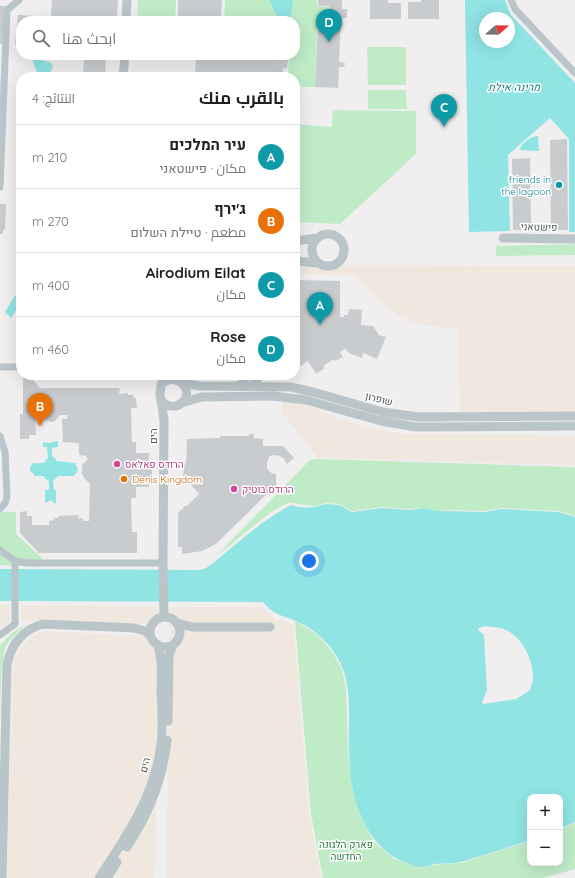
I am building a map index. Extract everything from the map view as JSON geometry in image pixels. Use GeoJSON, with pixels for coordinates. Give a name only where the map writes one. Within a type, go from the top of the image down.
{"type":"FeatureCollection","features":[{"type":"Feature","properties":{"kind":"street"},"geometry":{"type":"LineString","coordinates":[[0,187],[7,10],[19,0]]}},
{"type":"Feature","properties":{"kind":"street"},"geometry":{"type":"LineString","coordinates":[[126,16],[127,0]]}},
{"type":"Feature","properties":{"kind":"street"},"geometry":{"type":"LineString","coordinates":[[511,0],[515,9],[575,73]]}},
{"type":"Feature","properties":{"kind":"street"},"geometry":{"type":"LineString","coordinates":[[123,72],[124,60]]}},
{"type":"Feature","properties":{"kind":"street"},"geometry":{"type":"LineString","coordinates":[[300,240],[318,238],[325,235],[335,236],[342,244],[344,249],[338,263],[328,266],[318,263],[300,261]]}},
{"type":"Feature","properties":{"kind":"street"},"geometry":{"type":"LineString","coordinates":[[318,238],[313,244],[312,249],[318,263]]}},
{"type":"Feature","properties":{"kind":"street","name":"פישטאני"},"geometry":{"type":"LineString","coordinates":[[503,238],[575,239]]}},
{"type":"Feature","properties":{"kind":"street"},"geometry":{"type":"LineString","coordinates":[[0,367],[16,368]]}},
{"type":"Feature","properties":{"kind":"street"},"geometry":{"type":"LineString","coordinates":[[163,380],[159,391],[161,399],[169,406],[179,404],[185,398],[186,392],[184,386],[179,380]]}},
{"type":"Feature","properties":{"kind":"street"},"geometry":{"type":"LineString","coordinates":[[162,385],[170,380]]}},
{"type":"Feature","properties":{"kind":"street","name":"שופרון"},"geometry":{"type":"LineString","coordinates":[[181,380],[199,386],[291,387],[383,412],[418,417],[575,416]]}},
{"type":"Feature","properties":{"kind":"street"},"geometry":{"type":"LineString","coordinates":[[238,386],[245,380]]}},
{"type":"Feature","properties":{"kind":"street"},"geometry":{"type":"LineString","coordinates":[[256,380],[260,386]]}},
{"type":"Feature","properties":{"kind":"street","name":"שופרון"},"geometry":{"type":"LineString","coordinates":[[179,404],[202,397],[273,396],[306,400],[381,421],[416,426],[575,426]]}},
{"type":"Feature","properties":{"kind":"street","name":"הים"},"geometry":{"type":"LineString","coordinates":[[161,399],[164,423],[164,617]]}},
{"type":"Feature","properties":{"kind":"street","name":"הים"},"geometry":{"type":"LineString","coordinates":[[164,423],[171,411],[179,404]]}},
{"type":"Feature","properties":{"kind":"street"},"geometry":{"type":"LineString","coordinates":[[0,436],[5,452],[7,497],[5,503],[0,509]]}},
{"type":"Feature","properties":{"kind":"street"},"geometry":{"type":"LineString","coordinates":[[0,550],[15,561],[28,563],[163,565]]}},
{"type":"Feature","properties":{"kind":"street"},"geometry":{"type":"LineString","coordinates":[[0,556],[8,556]]}},
{"type":"Feature","properties":{"kind":"street"},"geometry":{"type":"LineString","coordinates":[[0,635],[15,624],[15,561]]}},
{"type":"Feature","properties":{"kind":"street"},"geometry":{"type":"LineString","coordinates":[[151,636],[150,630],[154,623],[158,619],[164,617],[171,619],[176,623],[187,626],[270,626]]}},
{"type":"Feature","properties":{"kind":"street"},"geometry":{"type":"LineString","coordinates":[[134,628],[154,623]]}},
{"type":"Feature","properties":{"kind":"street"},"geometry":{"type":"LineString","coordinates":[[176,623],[180,631],[176,641]]}},
{"type":"Feature","properties":{"kind":"street"},"geometry":{"type":"LineString","coordinates":[[2,878],[3,681],[13,647],[26,632],[43,624],[134,628],[145,631],[157,644],[166,647],[192,630],[205,627]]}},
{"type":"Feature","properties":{"kind":"street","name":"הים"},"geometry":{"type":"LineString","coordinates":[[107,878],[145,817],[158,784],[167,742],[169,656],[176,641]]}},
{"type":"Feature","properties":{"kind":"street","name":"הים"},"geometry":{"type":"LineString","coordinates":[[98,878],[127,835],[142,809],[153,780],[161,740],[162,720],[161,660],[157,644]]}},
{"type":"Feature","properties":{"kind":"green space"},"geometry":{"type":"Polygon","coordinates":[[[138,0],[176,0],[175,16],[137,16],[138,0]]]}},
{"type":"Feature","properties":{"kind":"green space"},"geometry":{"type":"Polygon","coordinates":[[[225,0],[317,0],[317,6],[330,7],[330,9],[328,9],[329,20],[317,20],[315,87],[300,87],[300,72],[288,72],[289,60],[300,60],[300,16],[224,16],[225,0]]]}},
{"type":"Feature","properties":{"kind":"green space"},"geometry":{"type":"Polygon","coordinates":[[[367,47],[406,47],[406,85],[368,85],[367,47]]]}},
{"type":"Feature","properties":{"kind":"green space"},"geometry":{"type":"Polygon","coordinates":[[[368,90],[406,90],[407,109],[368,109],[368,90]]]}},
{"type":"Feature","properties":{"kind":"green space"},"geometry":{"type":"Polygon","coordinates":[[[333,110],[416,111],[416,154],[340,224],[300,222],[300,124],[332,127],[333,110]]]}},
{"type":"Feature","properties":{"kind":"green space"},"geometry":{"type":"Polygon","coordinates":[[[575,244],[575,255],[496,256],[496,246],[575,244]]]}},
{"type":"Feature","properties":{"kind":"green space"},"geometry":{"type":"Polygon","coordinates":[[[318,459],[575,467],[575,516],[559,511],[501,508],[485,511],[437,511],[424,508],[410,509],[382,507],[352,511],[339,504],[326,503],[316,506],[290,502],[271,512],[214,558],[310,460],[318,459]]]}},
{"type":"Feature","properties":{"kind":"green space"},"geometry":{"type":"Polygon","coordinates":[[[0,512],[16,512],[16,534],[42,558],[43,567],[0,565],[0,512]]]}},
{"type":"Feature","properties":{"kind":"green space","name":"פארק הלגונה החדשה"},"geometry":{"type":"Polygon","coordinates":[[[295,621],[321,638],[334,655],[342,669],[346,688],[348,751],[352,788],[360,815],[374,842],[394,859],[423,868],[431,865],[461,863],[527,842],[527,866],[563,866],[563,829],[575,823],[575,869],[542,878],[323,878],[311,814],[295,621]]]}},
{"type":"Feature","properties":{"kind":"green space"},"geometry":{"type":"Polygon","coordinates":[[[26,625],[11,639],[5,648],[1,675],[0,723],[0,646],[11,634],[26,625]]]}},
{"type":"Feature","properties":{"kind":"sand"},"geometry":{"type":"Polygon","coordinates":[[[300,265],[575,266],[575,413],[460,415],[458,328],[424,325],[404,318],[385,306],[355,275],[300,274],[300,265]]]}},
{"type":"Feature","properties":{"kind":"sand"},"geometry":{"type":"Polygon","coordinates":[[[286,399],[366,427],[405,434],[575,435],[575,465],[318,458],[282,412],[282,404],[286,399]]]}},
{"type":"Feature","properties":{"kind":"sand"},"geometry":{"type":"Polygon","coordinates":[[[0,605],[9,605],[10,620],[0,629],[0,605]]]}},
{"type":"Feature","properties":{"kind":"sand"},"geometry":{"type":"Polygon","coordinates":[[[20,605],[158,607],[157,624],[22,621],[20,605]]]}},
{"type":"Feature","properties":{"kind":"sand"},"geometry":{"type":"Polygon","coordinates":[[[171,607],[262,607],[275,619],[293,624],[309,815],[321,878],[166,878],[171,607]]]}},
{"type":"Feature","properties":{"kind":"sand"},"geometry":{"type":"Polygon","coordinates":[[[44,631],[157,637],[155,878],[7,878],[13,661],[29,639],[44,631]]]}},
{"type":"Feature","properties":{"kind":"water"},"geometry":{"type":"Polygon","coordinates":[[[269,0],[293,0],[291,16],[276,16],[269,0]]]}},
{"type":"Feature","properties":{"kind":"water","name":"מרינה אילת"},"geometry":{"type":"Polygon","coordinates":[[[465,0],[505,0],[510,12],[479,12],[479,48],[515,48],[515,19],[575,83],[575,232],[569,232],[569,139],[550,118],[508,155],[510,231],[469,232],[465,0]]]}},
{"type":"Feature","properties":{"kind":"water"},"geometry":{"type":"Polygon","coordinates":[[[33,60],[41,60],[51,63],[53,66],[50,72],[37,72],[33,60]]]}},
{"type":"Feature","properties":{"kind":"water"},"geometry":{"type":"Polygon","coordinates":[[[538,136],[539,151],[519,150],[527,140],[538,136]]]}},
{"type":"Feature","properties":{"kind":"water"},"geometry":{"type":"Polygon","coordinates":[[[15,295],[16,310],[11,318],[5,312],[15,295]]]}},
{"type":"Feature","properties":{"kind":"water"},"geometry":{"type":"Polygon","coordinates":[[[58,441],[58,447],[52,448],[52,456],[56,459],[56,461],[75,463],[78,470],[74,476],[58,476],[53,481],[54,490],[56,490],[56,503],[51,500],[45,503],[45,490],[49,490],[49,481],[44,478],[44,476],[34,476],[34,474],[30,471],[30,467],[33,463],[44,463],[48,458],[47,447],[43,447],[43,442],[49,443],[58,441]]]}},
{"type":"Feature","properties":{"kind":"water"},"geometry":{"type":"Polygon","coordinates":[[[326,504],[339,505],[352,512],[382,508],[410,510],[424,508],[437,511],[485,512],[501,509],[558,512],[575,517],[575,822],[563,828],[563,794],[527,794],[527,841],[458,863],[434,864],[422,867],[415,866],[392,856],[383,849],[368,830],[363,820],[354,797],[350,774],[349,699],[346,678],[340,661],[330,647],[311,629],[303,624],[274,612],[263,602],[0,601],[0,569],[200,570],[213,563],[261,524],[282,510],[292,505],[313,507],[326,504]],[[485,626],[479,628],[478,630],[484,635],[487,691],[482,702],[483,704],[516,699],[530,690],[532,684],[533,671],[526,650],[517,638],[501,628],[485,626]]]}},
{"type":"Feature","properties":{"kind":"building"},"geometry":{"type":"Polygon","coordinates":[[[52,0],[118,0],[117,16],[51,16],[52,0]]]}},
{"type":"Feature","properties":{"kind":"building"},"geometry":{"type":"Polygon","coordinates":[[[178,0],[222,0],[221,16],[178,16],[178,0]]]}},
{"type":"Feature","properties":{"kind":"building"},"geometry":{"type":"Polygon","coordinates":[[[318,0],[342,0],[342,9],[347,9],[347,18],[341,18],[339,62],[345,63],[344,67],[339,67],[338,88],[315,87],[318,21],[330,21],[328,10],[330,10],[330,6],[318,6],[318,0]]]}},
{"type":"Feature","properties":{"kind":"building"},"geometry":{"type":"Polygon","coordinates":[[[370,0],[388,0],[388,3],[401,3],[401,19],[370,19],[370,0]]]}},
{"type":"Feature","properties":{"kind":"building"},"geometry":{"type":"Polygon","coordinates":[[[421,0],[439,0],[439,19],[408,19],[408,2],[421,2],[421,0]]]}},
{"type":"Feature","properties":{"kind":"building"},"geometry":{"type":"Polygon","coordinates":[[[0,6],[6,6],[5,44],[0,44],[0,6]]]}},
{"type":"Feature","properties":{"kind":"building"},"geometry":{"type":"Polygon","coordinates":[[[84,60],[106,60],[105,72],[83,72],[84,60]]]}},
{"type":"Feature","properties":{"kind":"building"},"geometry":{"type":"Polygon","coordinates":[[[196,60],[288,60],[287,69],[283,68],[283,72],[195,72],[196,60]]]}},
{"type":"Feature","properties":{"kind":"building","name":"friends in the lagoon"},"geometry":{"type":"Polygon","coordinates":[[[567,139],[568,230],[551,230],[550,140],[567,139]]]}},
{"type":"Feature","properties":{"kind":"building"},"geometry":{"type":"Polygon","coordinates":[[[530,158],[531,230],[513,230],[512,159],[530,158]]]}},
{"type":"Feature","properties":{"kind":"building"},"geometry":{"type":"Polygon","coordinates":[[[0,204],[6,204],[5,230],[3,230],[3,234],[0,234],[0,204]]]}},
{"type":"Feature","properties":{"kind":"building"},"geometry":{"type":"Polygon","coordinates":[[[300,280],[340,281],[340,317],[348,315],[349,309],[362,310],[361,325],[373,326],[379,335],[386,337],[377,359],[363,353],[362,358],[349,353],[345,349],[340,352],[343,357],[335,361],[334,359],[323,366],[325,368],[316,374],[308,361],[300,367],[300,280]]]}},
{"type":"Feature","properties":{"kind":"building","name":"הרודס פאלאס"},"geometry":{"type":"Polygon","coordinates":[[[23,380],[33,380],[40,388],[120,388],[119,394],[128,393],[128,395],[133,395],[134,398],[136,398],[137,408],[131,408],[132,442],[136,442],[136,453],[149,453],[149,463],[152,462],[152,477],[149,477],[149,487],[136,487],[136,498],[131,498],[132,532],[137,532],[137,553],[39,553],[20,533],[20,512],[27,511],[27,516],[32,516],[32,525],[49,525],[49,521],[54,520],[54,518],[58,518],[58,516],[79,515],[78,519],[83,518],[83,521],[89,521],[90,484],[84,478],[82,473],[82,465],[88,459],[85,455],[82,456],[79,454],[79,443],[63,442],[62,419],[67,419],[68,415],[60,415],[55,421],[51,422],[45,420],[42,415],[35,415],[36,435],[29,435],[29,439],[20,439],[20,414],[23,414],[23,380]]]}},
{"type":"Feature","properties":{"kind":"building","name":"הרודס בוטיק"},"geometry":{"type":"Polygon","coordinates":[[[249,434],[254,434],[254,438],[263,439],[263,446],[283,446],[294,458],[287,464],[280,456],[270,456],[267,462],[267,468],[271,473],[276,474],[277,484],[216,544],[202,551],[182,554],[182,547],[178,547],[178,513],[199,494],[190,484],[194,482],[190,476],[183,476],[184,464],[186,463],[187,439],[220,438],[220,436],[249,436],[249,434]]]}},
{"type":"Feature","properties":{"kind":"place","name":"Rose"},"geometry":{"type":"Point","coordinates":[329,42]}},
{"type":"Feature","properties":{"kind":"place","name":"Airodium Eilat"},"geometry":{"type":"Point","coordinates":[444,127]}},
{"type":"Feature","properties":{"kind":"place","name":"friends in the lagoon"},"geometry":{"type":"Point","coordinates":[559,185]}},
{"type":"Feature","properties":{"kind":"place","name":"עיר המלכים"},"geometry":{"type":"Point","coordinates":[320,325]}},
{"type":"Feature","properties":{"kind":"place","name":"ג'ירף"},"geometry":{"type":"Point","coordinates":[40,426]}},
{"type":"Feature","properties":{"kind":"place","name":"הרודס פאלאס"},"geometry":{"type":"Point","coordinates":[117,464]}},
{"type":"Feature","properties":{"kind":"place","name":"Denis Kingdom"},"geometry":{"type":"Point","coordinates":[124,479]}},
{"type":"Feature","properties":{"kind":"place","name":"הרודס בוטיק"},"geometry":{"type":"Point","coordinates":[234,489]}}]}
